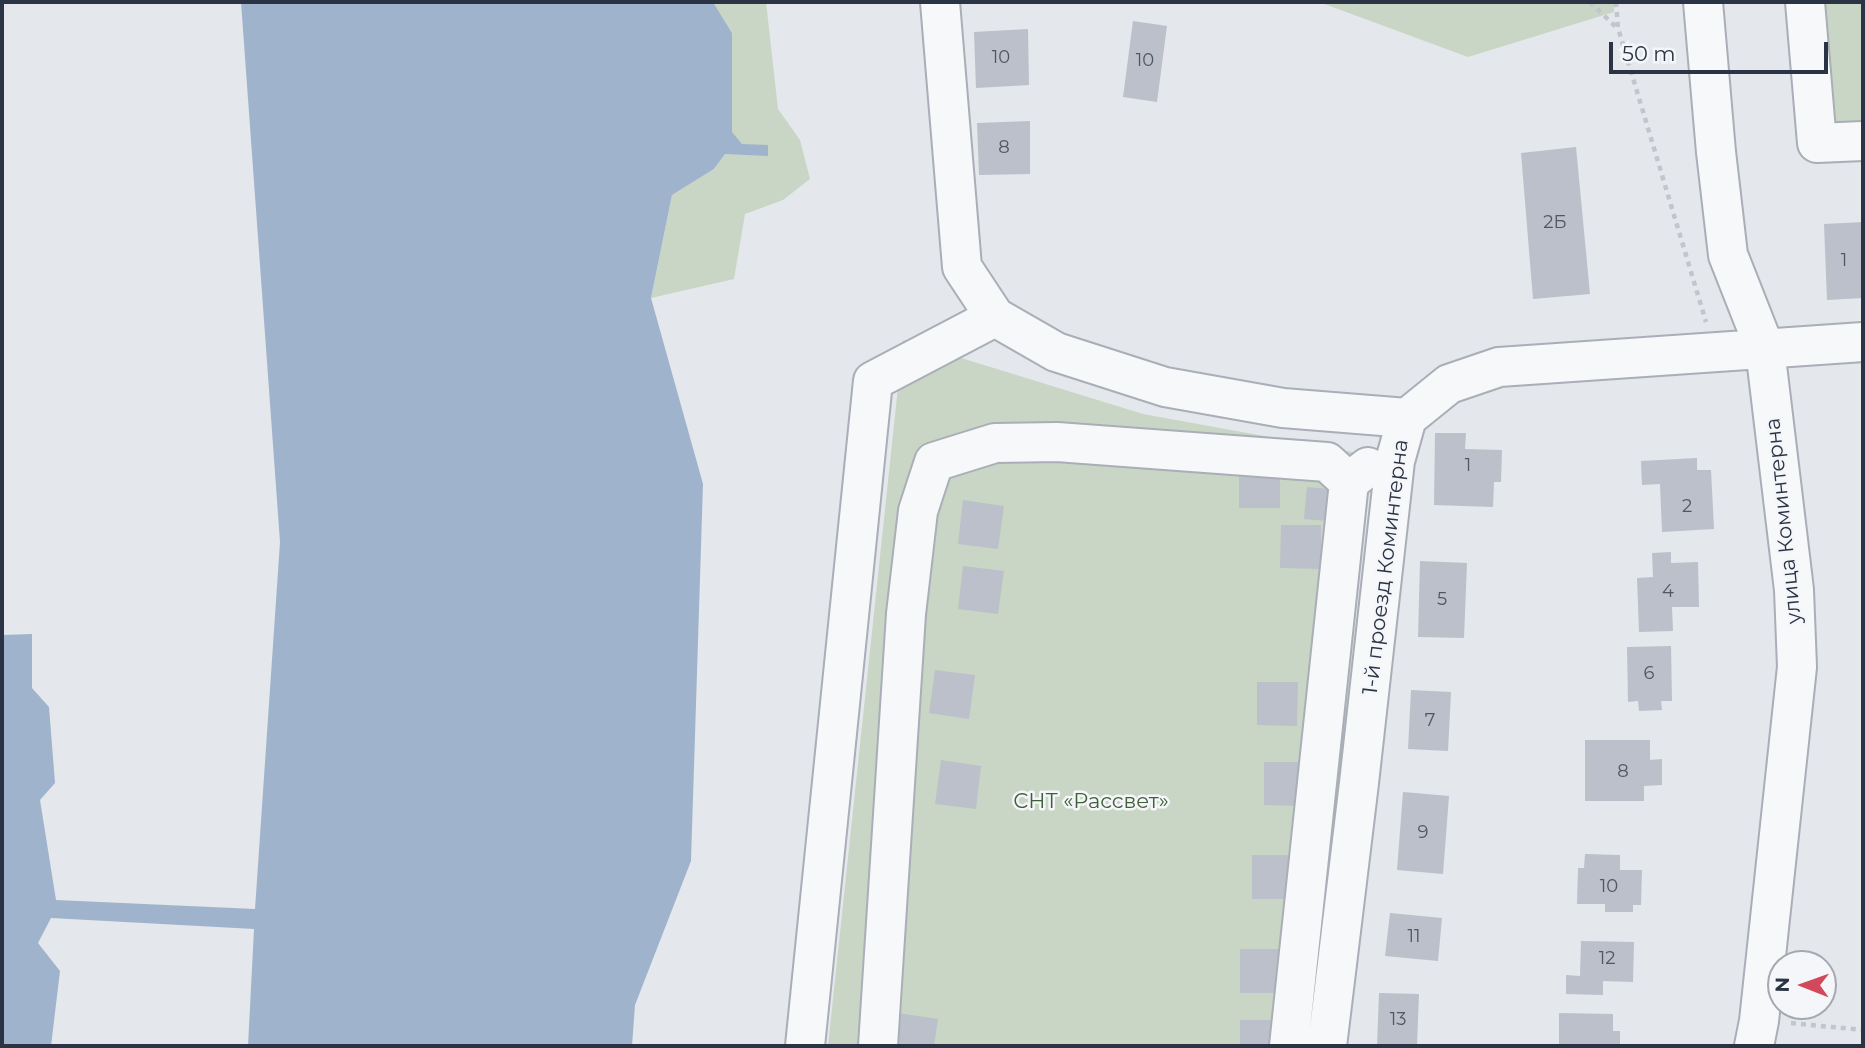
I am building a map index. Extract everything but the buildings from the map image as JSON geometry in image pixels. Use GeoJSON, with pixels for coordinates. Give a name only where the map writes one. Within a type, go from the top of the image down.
{"type":"FeatureCollection","features":[{"type":"Feature","properties":{"kind":"street"},"geometry":{"type":"LineString","coordinates":[[940,2],[962,267],[995,317],[1056,352],[1165,387],[1404,430]]}},
{"type":"Feature","properties":{"kind":"street","name":"улица Коминтерна"},"geometry":{"type":"LineString","coordinates":[[1703,2],[1728,255],[1765,349],[1794,590],[1797,667],[1757,1034]]}},
{"type":"Feature","properties":{"kind":"street"},"geometry":{"type":"LineString","coordinates":[[1805,2],[1817,143],[1863,141]]}},
{"type":"Feature","properties":{"kind":"street"},"geometry":{"type":"LineString","coordinates":[[805,1046],[873,381],[995,317]]}},
{"type":"Feature","properties":{"kind":"street","name":"1-й проезд Коминтерна"},"geometry":{"type":"LineString","coordinates":[[1327,1046],[1395,461],[1404,430],[1449,384],[1499,367],[1863,342]]}},
{"type":"Feature","properties":{"kind":"street"},"geometry":{"type":"LineString","coordinates":[[1289,1046],[1349,482],[1404,430]]}},
{"type":"Feature","properties":{"kind":"street"},"geometry":{"type":"LineString","coordinates":[[878,1046],[906,614],[918,511],[934,462],[995,443],[1057,442],[1327,462],[1349,482]]}},
{"type":"Feature","properties":{"kind":"path"},"geometry":{"type":"LineString","coordinates":[[1590,2],[1618,28]]}},
{"type":"Feature","properties":{"kind":"path"},"geometry":{"type":"LineString","coordinates":[[1616,2],[1618,28],[1715,353]]}},
{"type":"Feature","properties":{"kind":"path"},"geometry":{"type":"LineString","coordinates":[[1757,1034],[1863,1030]]}},
{"type":"Feature","properties":{"kind":"green space"},"geometry":{"type":"Polygon","coordinates":[[[713,2],[766,2],[778,109],[800,140],[810,179],[783,200],[745,214],[734,279],[651,298],[672,195],[714,169],[725,154],[742,144],[732,133],[732,33],[713,2]]]}},
{"type":"Feature","properties":{"kind":"green space"},"geometry":{"type":"Polygon","coordinates":[[[1319,2],[1614,2],[1614,12],[1468,57],[1319,2]]]}},
{"type":"Feature","properties":{"kind":"green space"},"geometry":{"type":"Polygon","coordinates":[[[1811,2],[1863,2],[1863,129],[1824,119],[1811,2]]]}},
{"type":"Feature","properties":{"kind":"green space","name":"СНТ «Рассвет»"},"geometry":{"type":"Polygon","coordinates":[[[903,340],[1143,414],[1363,454],[1304,1046],[828,1046],[903,340]]]}},
{"type":"Feature","properties":{"kind":"water"},"geometry":{"type":"Polygon","coordinates":[[[241,2],[713,2],[732,33],[732,132],[742,144],[768,145],[768,156],[725,154],[714,169],[672,195],[651,298],[703,484],[691,861],[635,1005],[632,1046],[248,1046],[254,929],[51,918],[38,943],[60,971],[51,1046],[2,1046],[2,635],[32,634],[32,688],[49,707],[55,783],[40,800],[56,900],[255,909],[280,542],[241,2]]]}}]}
